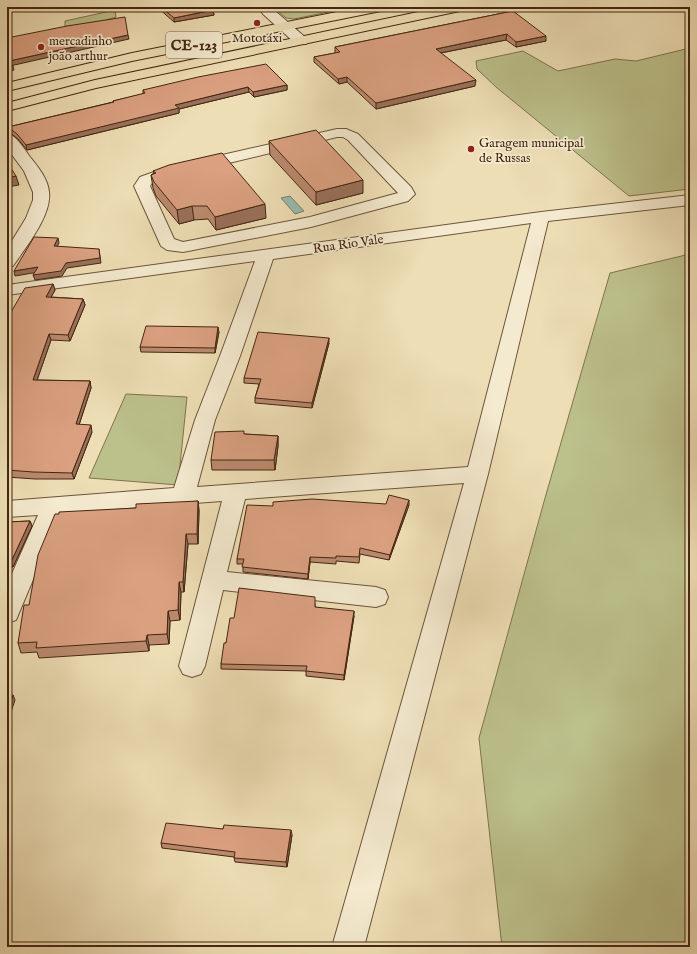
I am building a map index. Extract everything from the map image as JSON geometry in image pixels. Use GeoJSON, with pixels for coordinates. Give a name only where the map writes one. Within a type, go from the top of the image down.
{"type":"FeatureCollection","features":[{"type":"Feature","properties":{"kind":"main road","name":"CE-123"},"geometry":{"type":"LineString","coordinates":[[7,87],[132,57],[381,7]]}},
{"type":"Feature","properties":{"kind":"main road","name":"CE-123"},"geometry":{"type":"LineString","coordinates":[[7,107],[80,88],[460,7]]}},
{"type":"Feature","properties":{"kind":"street"},"geometry":{"type":"LineString","coordinates":[[266,8],[301,40]]}},
{"type":"Feature","properties":{"kind":"street"},"geometry":{"type":"LineString","coordinates":[[337,133],[346,134],[353,137],[405,190],[407,194],[402,198],[311,222],[183,247],[172,246],[167,242],[142,186],[146,180],[165,173],[337,133]]}},
{"type":"Feature","properties":{"kind":"street"},"geometry":{"type":"LineString","coordinates":[[7,138],[34,175],[41,191],[41,203],[36,215],[7,262]]}},
{"type":"Feature","properties":{"kind":"street","name":"Rua Rio Vale"},"geometry":{"type":"LineString","coordinates":[[7,290],[540,217],[690,200]]}},
{"type":"Feature","properties":{"kind":"street"},"geometry":{"type":"LineString","coordinates":[[348,947],[477,474],[540,217]]}},
{"type":"Feature","properties":{"kind":"street"},"geometry":{"type":"LineString","coordinates":[[311,222],[324,247]]}},
{"type":"Feature","properties":{"kind":"street"},"geometry":{"type":"LineString","coordinates":[[183,497],[205,420],[230,356],[266,254]]}},
{"type":"Feature","properties":{"kind":"street"},"geometry":{"type":"LineString","coordinates":[[7,509],[477,474]]}},
{"type":"Feature","properties":{"kind":"street"},"geometry":{"type":"LineString","coordinates":[[192,666],[235,493]]}},
{"type":"Feature","properties":{"kind":"street"},"geometry":{"type":"LineString","coordinates":[[7,613],[53,506]]}},
{"type":"Feature","properties":{"kind":"street"},"geometry":{"type":"LineString","coordinates":[[214,580],[376,597]]}},
{"type":"Feature","properties":{"kind":"green space"},"geometry":{"type":"Polygon","coordinates":[[[281,7],[353,7],[294,19],[286,18],[278,11],[281,7]]]}},
{"type":"Feature","properties":{"kind":"green space"},"geometry":{"type":"Polygon","coordinates":[[[115,10],[116,17],[106,20],[111,28],[75,35],[65,26],[65,21],[115,10]]]}},
{"type":"Feature","properties":{"kind":"green space"},"geometry":{"type":"Polygon","coordinates":[[[690,48],[690,189],[629,196],[496,87],[477,69],[476,61],[523,51],[558,71],[615,59],[636,61],[690,48]]]}},
{"type":"Feature","properties":{"kind":"green space"},"geometry":{"type":"Polygon","coordinates":[[[690,254],[690,947],[502,947],[479,738],[545,498],[610,273],[690,254]]]}},
{"type":"Feature","properties":{"kind":"green space"},"geometry":{"type":"Polygon","coordinates":[[[126,394],[187,397],[178,485],[89,478],[126,394]]]}},
{"type":"Feature","properties":{"kind":"water"},"geometry":{"type":"Polygon","coordinates":[[[290,196],[304,211],[295,214],[281,198],[290,196]]]}},
{"type":"Feature","properties":{"kind":"building"},"geometry":{"type":"Polygon","coordinates":[[[161,7],[210,7],[213,10],[174,18],[161,7]]]}},
{"type":"Feature","properties":{"kind":"building"},"geometry":{"type":"Polygon","coordinates":[[[513,11],[546,36],[516,42],[507,34],[436,49],[476,80],[376,103],[347,77],[338,79],[314,57],[340,52],[335,47],[513,11]]]}},
{"type":"Feature","properties":{"kind":"building"},"geometry":{"type":"Polygon","coordinates":[[[125,17],[128,35],[9,61],[13,66],[7,67],[7,38],[67,26],[125,17]]]}},
{"type":"Feature","properties":{"kind":"building"},"geometry":{"type":"Polygon","coordinates":[[[266,64],[287,85],[253,92],[248,87],[175,105],[179,108],[26,145],[17,134],[8,127],[114,102],[113,101],[145,93],[143,90],[198,77],[266,64]]]}},
{"type":"Feature","properties":{"kind":"building"},"geometry":{"type":"Polygon","coordinates":[[[316,130],[363,180],[316,192],[269,141],[316,130]]]}},
{"type":"Feature","properties":{"kind":"building"},"geometry":{"type":"Polygon","coordinates":[[[222,153],[265,204],[215,217],[207,206],[192,206],[177,210],[154,182],[151,175],[156,173],[153,171],[169,165],[222,153]]]}},
{"type":"Feature","properties":{"kind":"building"},"geometry":{"type":"Polygon","coordinates":[[[7,162],[16,176],[7,178],[7,162]]]}},
{"type":"Feature","properties":{"kind":"building"},"geometry":{"type":"Polygon","coordinates":[[[34,237],[58,238],[54,246],[99,249],[100,258],[66,263],[61,271],[33,275],[38,267],[14,271],[34,237]]]}},
{"type":"Feature","properties":{"kind":"building"},"geometry":{"type":"Polygon","coordinates":[[[53,284],[46,297],[83,299],[68,335],[49,334],[33,380],[90,381],[76,424],[91,425],[72,473],[7,470],[7,319],[25,288],[53,284]]]}},
{"type":"Feature","properties":{"kind":"building"},"geometry":{"type":"Polygon","coordinates":[[[146,326],[218,327],[215,348],[140,347],[146,326]]]}},
{"type":"Feature","properties":{"kind":"building"},"geometry":{"type":"Polygon","coordinates":[[[258,332],[329,338],[312,403],[255,398],[261,379],[244,378],[258,332]]]}},
{"type":"Feature","properties":{"kind":"building"},"geometry":{"type":"Polygon","coordinates":[[[244,431],[244,434],[278,436],[274,460],[211,460],[215,432],[244,431]]]}},
{"type":"Feature","properties":{"kind":"building"},"geometry":{"type":"Polygon","coordinates":[[[389,495],[409,500],[390,555],[360,548],[359,557],[310,557],[308,574],[242,567],[244,559],[237,559],[247,505],[273,506],[273,502],[312,499],[386,504],[389,495]]]}},
{"type":"Feature","properties":{"kind":"building"},"geometry":{"type":"Polygon","coordinates":[[[198,501],[197,534],[186,534],[183,582],[179,582],[178,610],[168,611],[167,634],[147,635],[146,641],[36,648],[37,642],[18,643],[24,605],[29,605],[38,555],[55,514],[59,514],[59,512],[136,508],[136,504],[198,501]]]}},
{"type":"Feature","properties":{"kind":"building"},"geometry":{"type":"Polygon","coordinates":[[[30,521],[11,562],[7,563],[7,522],[30,521]]]}},
{"type":"Feature","properties":{"kind":"building"},"geometry":{"type":"Polygon","coordinates":[[[239,588],[315,597],[315,607],[354,611],[344,675],[306,671],[307,666],[221,664],[230,618],[234,618],[239,588]]]}},
{"type":"Feature","properties":{"kind":"building"},"geometry":{"type":"Polygon","coordinates":[[[7,694],[13,695],[7,712],[7,694]]]}},
{"type":"Feature","properties":{"kind":"building"},"geometry":{"type":"Polygon","coordinates":[[[166,823],[223,829],[224,825],[291,830],[286,862],[234,858],[235,852],[161,843],[166,823]]]}},
{"type":"Feature","properties":{"kind":"place","name":"Mototáxi"},"geometry":{"type":"Point","coordinates":[257,23]}},
{"type":"Feature","properties":{"kind":"place","name":"mercadinho joão arthur"},"geometry":{"type":"Point","coordinates":[41,47]}},
{"type":"Feature","properties":{"kind":"place","name":"Garagem municipal de Russas"},"geometry":{"type":"Point","coordinates":[471,149]}}]}
